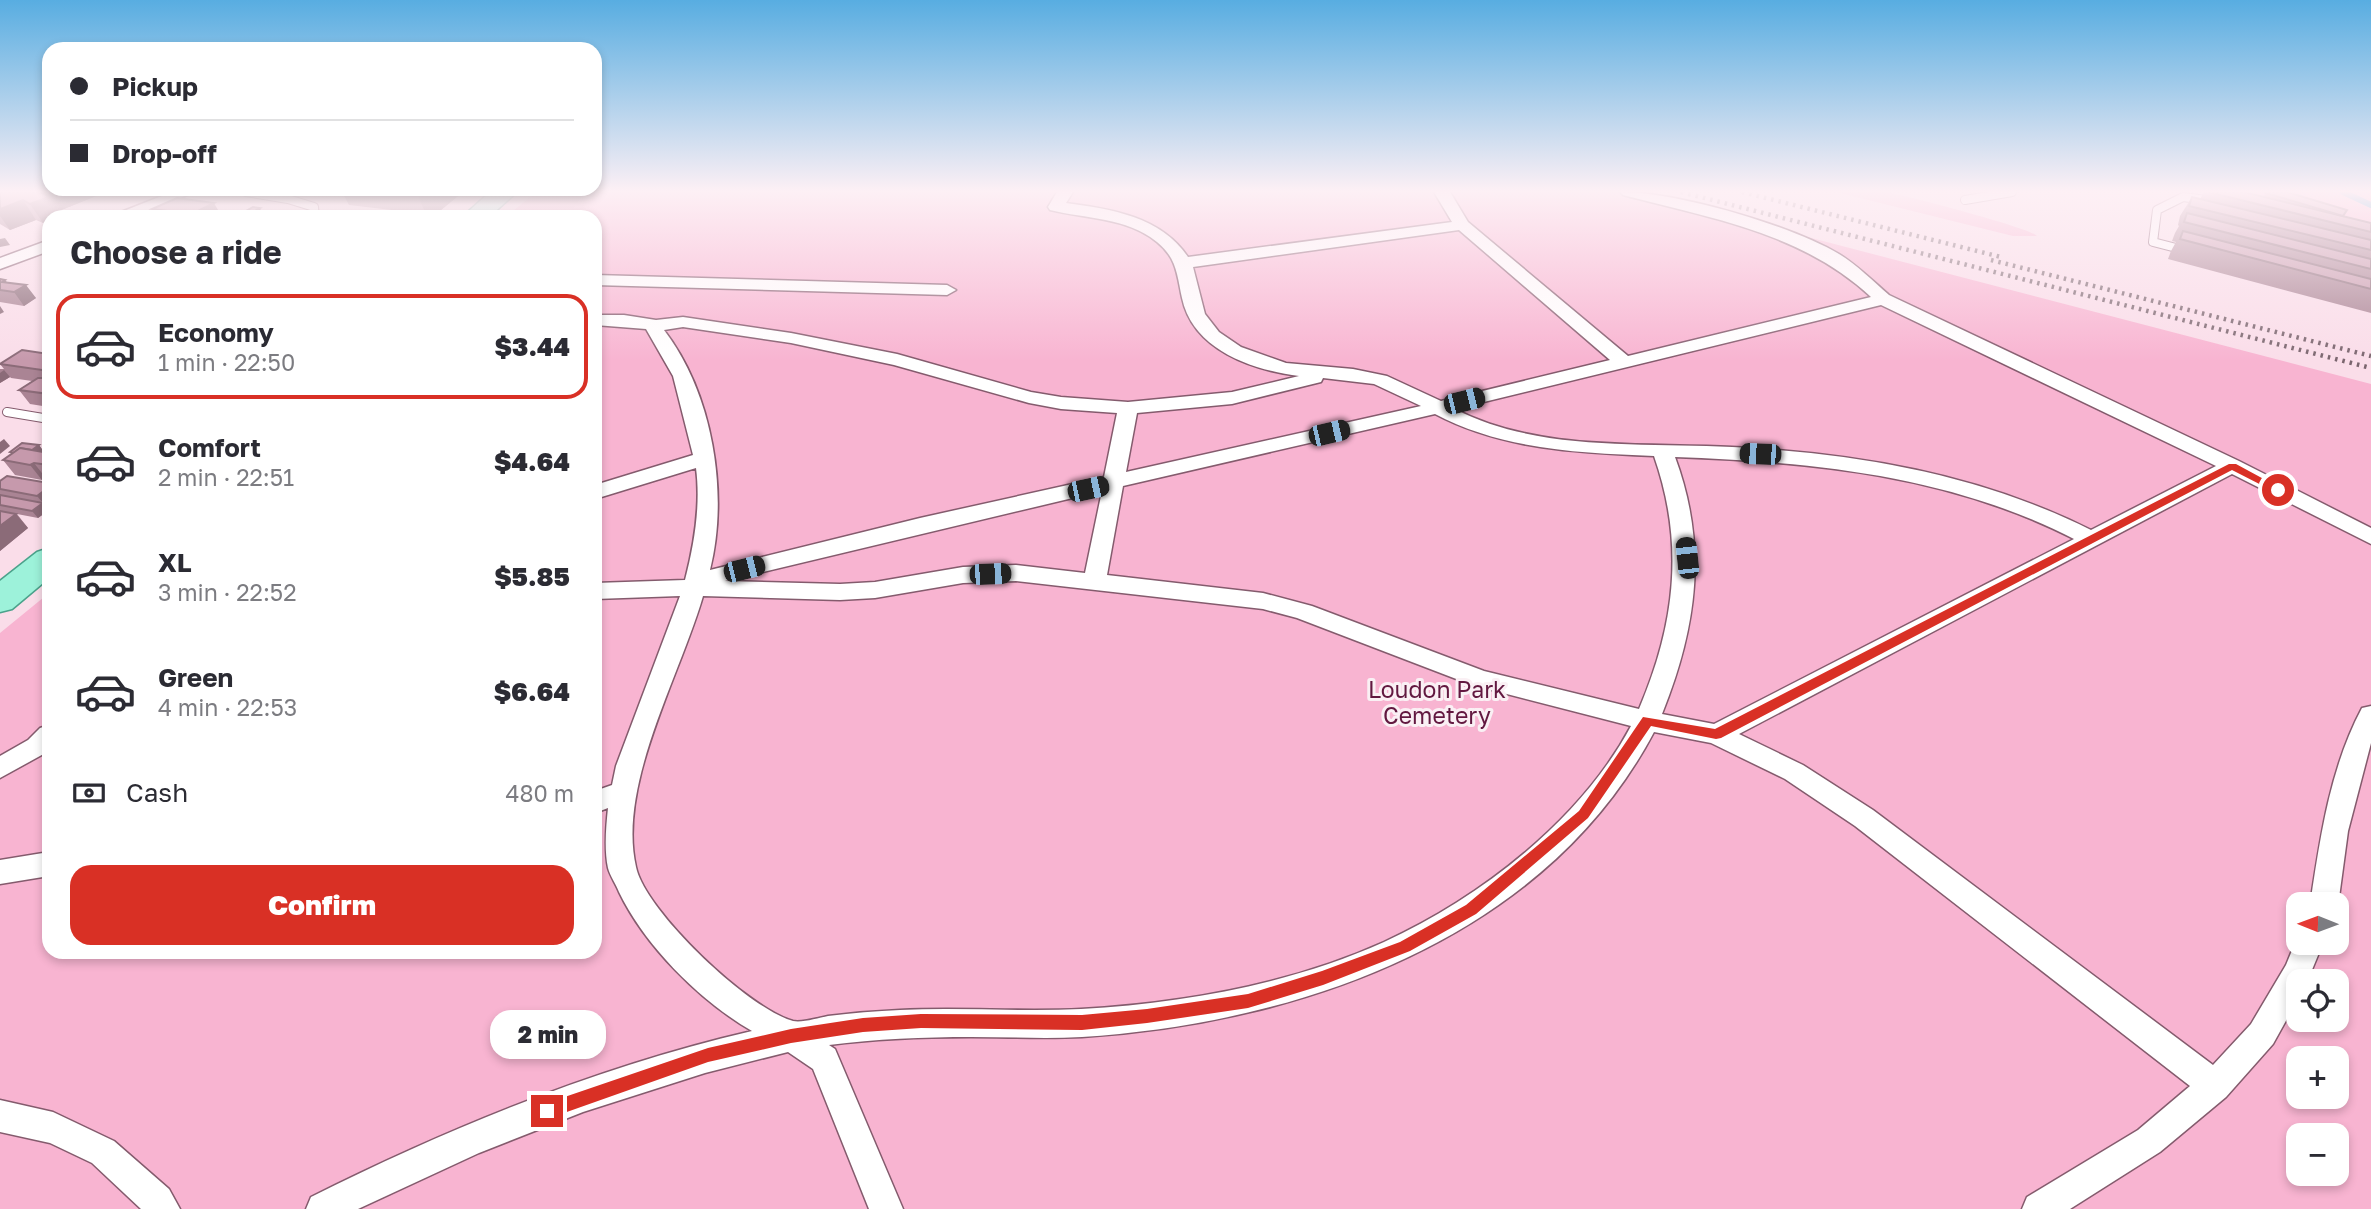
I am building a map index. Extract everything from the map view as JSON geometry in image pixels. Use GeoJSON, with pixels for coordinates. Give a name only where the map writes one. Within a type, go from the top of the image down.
{"type":"FeatureCollection","features":[{"type":"Feature","properties":{"kind":"main road"},"geometry":{"type":"LineString","coordinates":[[0,600],[42,566]]}},
{"type":"Feature","properties":{"kind":"street"},"geometry":{"type":"LineString","coordinates":[[0,264],[40,248]]}},
{"type":"Feature","properties":{"kind":"street"},"geometry":{"type":"LineString","coordinates":[[1172,248],[1184,263],[1196,314],[1217,340],[1251,359],[1272,366],[1308,373],[1331,373],[1383,381],[1489,431],[1536,441],[1663,452],[1760,454],[1892,471],[1950,484],[2020,506],[2093,540]]}},
{"type":"Feature","properties":{"kind":"street"},"geometry":{"type":"LineString","coordinates":[[1184,263],[1291,248]]}},
{"type":"Feature","properties":{"kind":"street"},"geometry":{"type":"LineString","coordinates":[[1490,248],[1625,363]]}},
{"type":"Feature","properties":{"kind":"street"},"geometry":{"type":"LineString","coordinates":[[1812,248],[1845,266],[1883,299],[2232,466],[2371,537]]}},
{"type":"Feature","properties":{"kind":"street"},"geometry":{"type":"LineString","coordinates":[[602,280],[947,290]]}},
{"type":"Feature","properties":{"kind":"street"},"geometry":{"type":"LineString","coordinates":[[695,588],[719,575],[920,525],[1437,408],[1883,299]]}},
{"type":"Feature","properties":{"kind":"street"},"geometry":{"type":"LineString","coordinates":[[602,320],[656,325],[683,322],[791,338],[897,360],[1029,397],[1061,403],[1128,408],[1232,398],[1331,373]]}},
{"type":"Feature","properties":{"kind":"street"},"geometry":{"type":"LineString","coordinates":[[656,325],[655,330],[678,366],[691,400],[709,493],[706,534],[695,588],[629,766],[619,829],[622,869],[642,910],[677,953],[742,1009],[791,1036],[824,1059],[886,1209]]}},
{"type":"Feature","properties":{"kind":"street"},"geometry":{"type":"LineString","coordinates":[[1094,583],[1128,408]]}},
{"type":"Feature","properties":{"kind":"street"},"geometry":{"type":"LineString","coordinates":[[323,1209],[481,1135],[590,1094],[708,1055],[791,1036],[863,1025],[921,1021],[1094,1021],[1248,1001],[1323,978],[1405,946],[1471,910],[1583,815],[1648,721],[1677,627],[1687,558],[1676,483],[1663,452]]}},
{"type":"Feature","properties":{"kind":"street"},"geometry":{"type":"LineString","coordinates":[[602,490],[704,459]]}},
{"type":"Feature","properties":{"kind":"street"},"geometry":{"type":"LineString","coordinates":[[1716,734],[2232,466]]}},
{"type":"Feature","properties":{"kind":"street"},"geometry":{"type":"LineString","coordinates":[[602,591],[695,588],[840,592],[875,590],[963,575],[1016,573],[1263,601],[1304,612],[1481,679],[1648,721],[1716,734],[1794,772],[1864,818],[2215,1086]]}},
{"type":"Feature","properties":{"kind":"street"},"geometry":{"type":"LineString","coordinates":[[2326,892],[2335,831],[2357,746],[2371,715]]}},
{"type":"Feature","properties":{"kind":"street"},"geometry":{"type":"LineString","coordinates":[[0,768],[42,743]]}},
{"type":"Feature","properties":{"kind":"street"},"geometry":{"type":"LineString","coordinates":[[602,800],[623,792]]}},
{"type":"Feature","properties":{"kind":"street"},"geometry":{"type":"LineString","coordinates":[[0,872],[42,865]]}},
{"type":"Feature","properties":{"kind":"street"},"geometry":{"type":"LineString","coordinates":[[2039,1209],[2149,1141],[2215,1086],[2262,1034],[2304,956]]}},
{"type":"Feature","properties":{"kind":"street"},"geometry":{"type":"LineString","coordinates":[[0,1116],[53,1128],[103,1152],[163,1209]]}},
{"type":"Feature","properties":{"kind":"lane"},"geometry":{"type":"LineString","coordinates":[[2177,248],[2191,252]]}},
{"type":"Feature","properties":{"kind":"lane"},"geometry":{"type":"LineString","coordinates":[[7,412],[42,418]]}},
{"type":"Feature","properties":{"kind":"green space","name":"Loudon Park Cemetery"},"geometry":{"type":"Polygon","coordinates":[[[602,248],[1851,248],[2371,384],[2371,1209],[0,1209],[0,633],[42,599],[42,959],[602,959],[602,248]]]}},
{"type":"Feature","properties":{"kind":"building"},"geometry":{"type":"Polygon","coordinates":[[[2216,248],[2251,248],[2371,279],[2371,289],[2216,248]]]}},
{"type":"Feature","properties":{"kind":"building"},"geometry":{"type":"Polygon","coordinates":[[[2289,248],[2329,248],[2371,259],[2371,269],[2289,248]]]}},
{"type":"Feature","properties":{"kind":"building"},"geometry":{"type":"Polygon","coordinates":[[[0,279],[5,280],[2,282],[26,285],[14,292],[0,290],[0,279]]]}},
{"type":"Feature","properties":{"kind":"building"},"geometry":{"type":"Polygon","coordinates":[[[22,350],[42,353],[42,370],[0,364],[22,350]]]}},
{"type":"Feature","properties":{"kind":"building"},"geometry":{"type":"Polygon","coordinates":[[[42,378],[42,393],[19,390],[42,378]]]}},
{"type":"Feature","properties":{"kind":"building"},"geometry":{"type":"Polygon","coordinates":[[[22,443],[39,445],[32,450],[20,448],[14,453],[10,452],[22,443]]]}},
{"type":"Feature","properties":{"kind":"building"},"geometry":{"type":"Polygon","coordinates":[[[20,448],[42,452],[42,464],[30,465],[3,460],[20,448]]]}},
{"type":"Feature","properties":{"kind":"building"},"geometry":{"type":"Polygon","coordinates":[[[7,476],[42,482],[42,492],[37,496],[0,489],[0,481],[7,476]]]}},
{"type":"Feature","properties":{"kind":"building"},"geometry":{"type":"Polygon","coordinates":[[[0,495],[42,503],[32,511],[0,505],[0,495]]]}},
{"type":"Feature","properties":{"kind":"building"},"geometry":{"type":"Polygon","coordinates":[[[0,511],[16,514],[0,526],[0,511]]]}},
{"type":"Feature","properties":{"kind":"railway"},"geometry":{"type":"LineString","coordinates":[[1902,248],[2371,368]]}},
{"type":"Feature","properties":{"kind":"railway"},"geometry":{"type":"LineString","coordinates":[[1967,248],[2001,257]]}},
{"type":"Feature","properties":{"kind":"railway"},"geometry":{"type":"LineString","coordinates":[[1991,260],[2371,356]]}},
{"type":"Feature","properties":{"kind":"route"},"geometry":{"type":"LineString","coordinates":[[547,1111],[708,1055],[791,1036],[863,1025],[921,1021],[1082,1023],[1147,1016],[1248,1001],[1323,978],[1405,946],[1471,910],[1583,815],[1648,721],[1716,734],[2232,466],[2278,490]]}}]}
